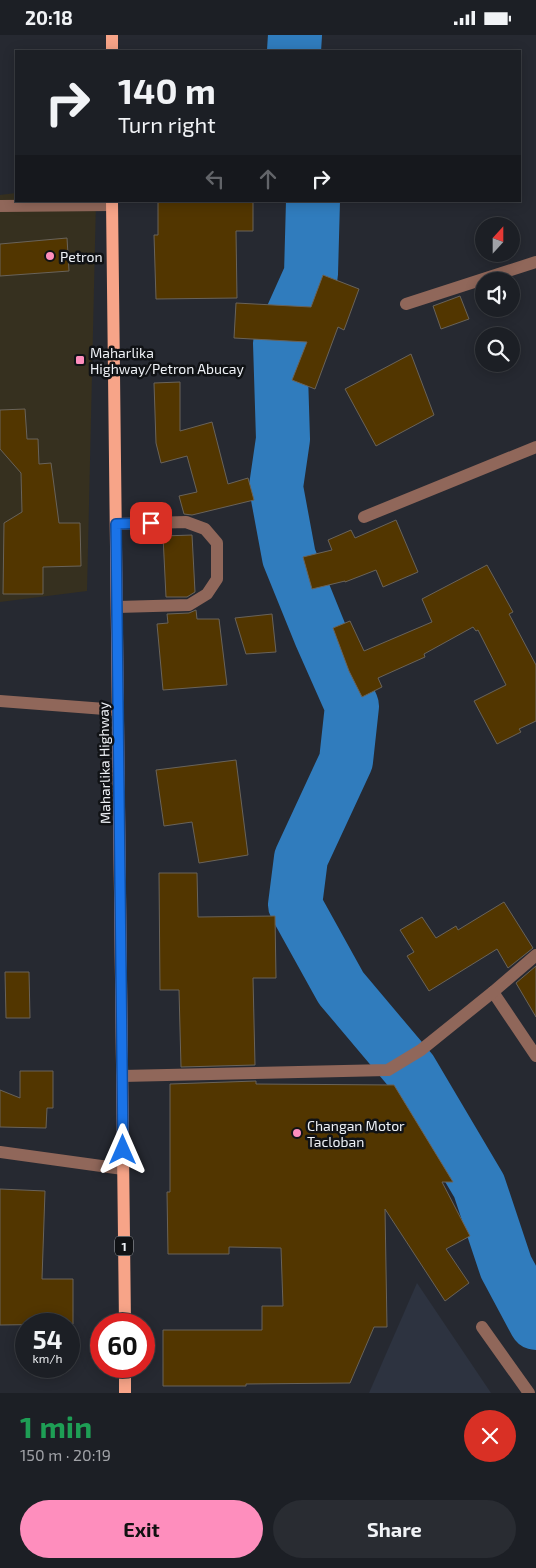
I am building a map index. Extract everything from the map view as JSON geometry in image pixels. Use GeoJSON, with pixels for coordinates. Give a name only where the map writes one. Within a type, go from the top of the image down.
{"type":"FeatureCollection","features":[{"type":"Feature","properties":{"kind":"main road"},"geometry":{"type":"LineString","coordinates":[[112,35],[112,50]]}},
{"type":"Feature","properties":{"kind":"main road","name":"Maharlika Highway"},"geometry":{"type":"LineString","coordinates":[[112,203],[124,1313]]}},
{"type":"Feature","properties":{"kind":"main road"},"geometry":{"type":"LineString","coordinates":[[125,1378],[125,1393]]}},
{"type":"Feature","properties":{"kind":"street"},"geometry":{"type":"LineString","coordinates":[[0,206],[112,203]]}},
{"type":"Feature","properties":{"kind":"street"},"geometry":{"type":"LineString","coordinates":[[406,304],[536,262]]}},
{"type":"Feature","properties":{"kind":"street"},"geometry":{"type":"LineString","coordinates":[[364,517],[536,447]]}},
{"type":"Feature","properties":{"kind":"street"},"geometry":{"type":"LineString","coordinates":[[116,524],[186,522],[205,529],[217,543],[217,579],[208,595],[189,605],[117,607]]}},
{"type":"Feature","properties":{"kind":"street"},"geometry":{"type":"LineString","coordinates":[[0,701],[118,710]]}},
{"type":"Feature","properties":{"kind":"street"},"geometry":{"type":"LineString","coordinates":[[122,1075],[388,1070],[421,1050],[493,993],[536,955]]}},
{"type":"Feature","properties":{"kind":"street"},"geometry":{"type":"LineString","coordinates":[[493,993],[536,1056]]}},
{"type":"Feature","properties":{"kind":"street"},"geometry":{"type":"LineString","coordinates":[[0,1152],[123,1169]]}},
{"type":"Feature","properties":{"kind":"street"},"geometry":{"type":"LineString","coordinates":[[482,1327],[529,1393]]}},
{"type":"Feature","properties":{"kind":"shaded area"},"geometry":{"type":"Polygon","coordinates":[[[15,193],[15,202],[96,202],[87,591],[0,602],[0,195],[15,193]]]}},
{"type":"Feature","properties":{"kind":"shaded area"},"geometry":{"type":"Polygon","coordinates":[[[417,1283],[491,1393],[369,1393],[417,1283]]]}},
{"type":"Feature","properties":{"kind":"building"},"geometry":{"type":"Polygon","coordinates":[[[158,202],[253,202],[253,231],[236,231],[237,298],[156,299],[154,235],[158,235],[158,202]]]}},
{"type":"Feature","properties":{"kind":"building"},"geometry":{"type":"Polygon","coordinates":[[[67,238],[69,271],[0,276],[0,244],[67,238]]]}},
{"type":"Feature","properties":{"kind":"building"},"geometry":{"type":"Polygon","coordinates":[[[323,275],[359,289],[344,330],[338,327],[315,389],[292,380],[307,342],[234,338],[236,303],[311,307],[323,275]]]}},
{"type":"Feature","properties":{"kind":"building"},"geometry":{"type":"Polygon","coordinates":[[[460,296],[469,319],[441,329],[433,306],[460,296]]]}},
{"type":"Feature","properties":{"kind":"building"},"geometry":{"type":"Polygon","coordinates":[[[411,354],[434,415],[376,446],[345,389],[411,354]]]}},
{"type":"Feature","properties":{"kind":"building"},"geometry":{"type":"Polygon","coordinates":[[[180,382],[180,431],[212,422],[228,484],[248,478],[254,500],[192,515],[184,514],[179,496],[197,492],[187,456],[161,463],[156,443],[154,383],[180,382]]]}},
{"type":"Feature","properties":{"kind":"building"},"geometry":{"type":"Polygon","coordinates":[[[25,409],[27,439],[38,439],[39,464],[51,463],[59,523],[80,523],[81,566],[43,567],[43,594],[3,594],[4,523],[22,512],[21,473],[0,449],[0,410],[25,409]]]}},
{"type":"Feature","properties":{"kind":"building"},"geometry":{"type":"Polygon","coordinates":[[[396,520],[418,572],[383,587],[376,570],[345,582],[312,589],[303,557],[332,550],[328,540],[351,530],[355,538],[396,520]]]}},
{"type":"Feature","properties":{"kind":"building"},"geometry":{"type":"Polygon","coordinates":[[[192,535],[195,592],[187,597],[166,597],[163,536],[192,535]]]}},
{"type":"Feature","properties":{"kind":"building"},"geometry":{"type":"Polygon","coordinates":[[[487,565],[513,612],[509,614],[536,665],[536,721],[519,729],[521,732],[497,744],[474,701],[506,685],[478,630],[476,631],[473,627],[424,654],[425,657],[378,678],[382,687],[362,697],[349,671],[333,628],[350,621],[364,651],[432,622],[422,599],[487,565]]]}},
{"type":"Feature","properties":{"kind":"building"},"geometry":{"type":"Polygon","coordinates":[[[196,610],[197,619],[219,619],[227,685],[163,690],[157,624],[168,623],[167,614],[189,613],[196,610]]]}},
{"type":"Feature","properties":{"kind":"building"},"geometry":{"type":"Polygon","coordinates":[[[272,614],[276,652],[246,654],[235,618],[272,614]]]}},
{"type":"Feature","properties":{"kind":"building"},"geometry":{"type":"Polygon","coordinates":[[[236,760],[248,855],[199,863],[192,822],[164,826],[156,770],[236,760]]]}},
{"type":"Feature","properties":{"kind":"building"},"geometry":{"type":"Polygon","coordinates":[[[159,873],[197,873],[198,917],[275,916],[276,978],[253,978],[255,1065],[181,1067],[179,990],[160,990],[159,873]]]}},
{"type":"Feature","properties":{"kind":"building"},"geometry":{"type":"Polygon","coordinates":[[[504,902],[533,948],[508,968],[497,949],[429,991],[407,956],[414,952],[400,930],[422,917],[436,938],[456,926],[458,930],[504,902]]]}},
{"type":"Feature","properties":{"kind":"building"},"geometry":{"type":"Polygon","coordinates":[[[536,966],[536,1017],[516,983],[536,966]]]}},
{"type":"Feature","properties":{"kind":"building"},"geometry":{"type":"Polygon","coordinates":[[[5,972],[29,972],[30,1018],[6,1018],[5,972]]]}},
{"type":"Feature","properties":{"kind":"building"},"geometry":{"type":"Polygon","coordinates":[[[20,1071],[53,1071],[53,1108],[47,1108],[46,1128],[0,1127],[0,1090],[20,1098],[20,1071]]]}},
{"type":"Feature","properties":{"kind":"building"},"geometry":{"type":"Polygon","coordinates":[[[256,1081],[256,1084],[394,1085],[453,1182],[442,1182],[470,1236],[446,1249],[469,1283],[445,1301],[385,1209],[387,1327],[374,1327],[350,1383],[163,1386],[163,1330],[262,1330],[262,1306],[283,1306],[281,1248],[229,1247],[229,1254],[168,1254],[167,1192],[170,1192],[170,1084],[256,1081]]]}},
{"type":"Feature","properties":{"kind":"building"},"geometry":{"type":"Polygon","coordinates":[[[0,1189],[45,1191],[42,1279],[73,1279],[73,1313],[15,1313],[15,1325],[0,1325],[0,1189]]]}},
{"type":"Feature","properties":{"kind":"waterway"},"geometry":{"type":"LineString","coordinates":[[294,50],[295,35]]}},
{"type":"Feature","properties":{"kind":"waterway"},"geometry":{"type":"LineString","coordinates":[[313,202],[311,274],[280,343],[283,439],[276,487],[289,557],[352,706],[346,761],[301,858],[295,905],[341,988],[411,1071],[479,1186],[506,1267],[536,1323]]}},
{"type":"Feature","properties":{"kind":"place","name":"Petron"},"geometry":{"type":"Point","coordinates":[50,256]}},
{"type":"Feature","properties":{"kind":"place","name":"Maharlika Highway/Petron Abucay"},"geometry":{"type":"Point","coordinates":[80,360]}},
{"type":"Feature","properties":{"kind":"place","name":"Changan Motor Tacloban"},"geometry":{"type":"Point","coordinates":[297,1133]}},
{"type":"Feature","properties":{"kind":"route"},"geometry":{"type":"LineString","coordinates":[[123,1150],[116,524],[151,523]]}}]}
